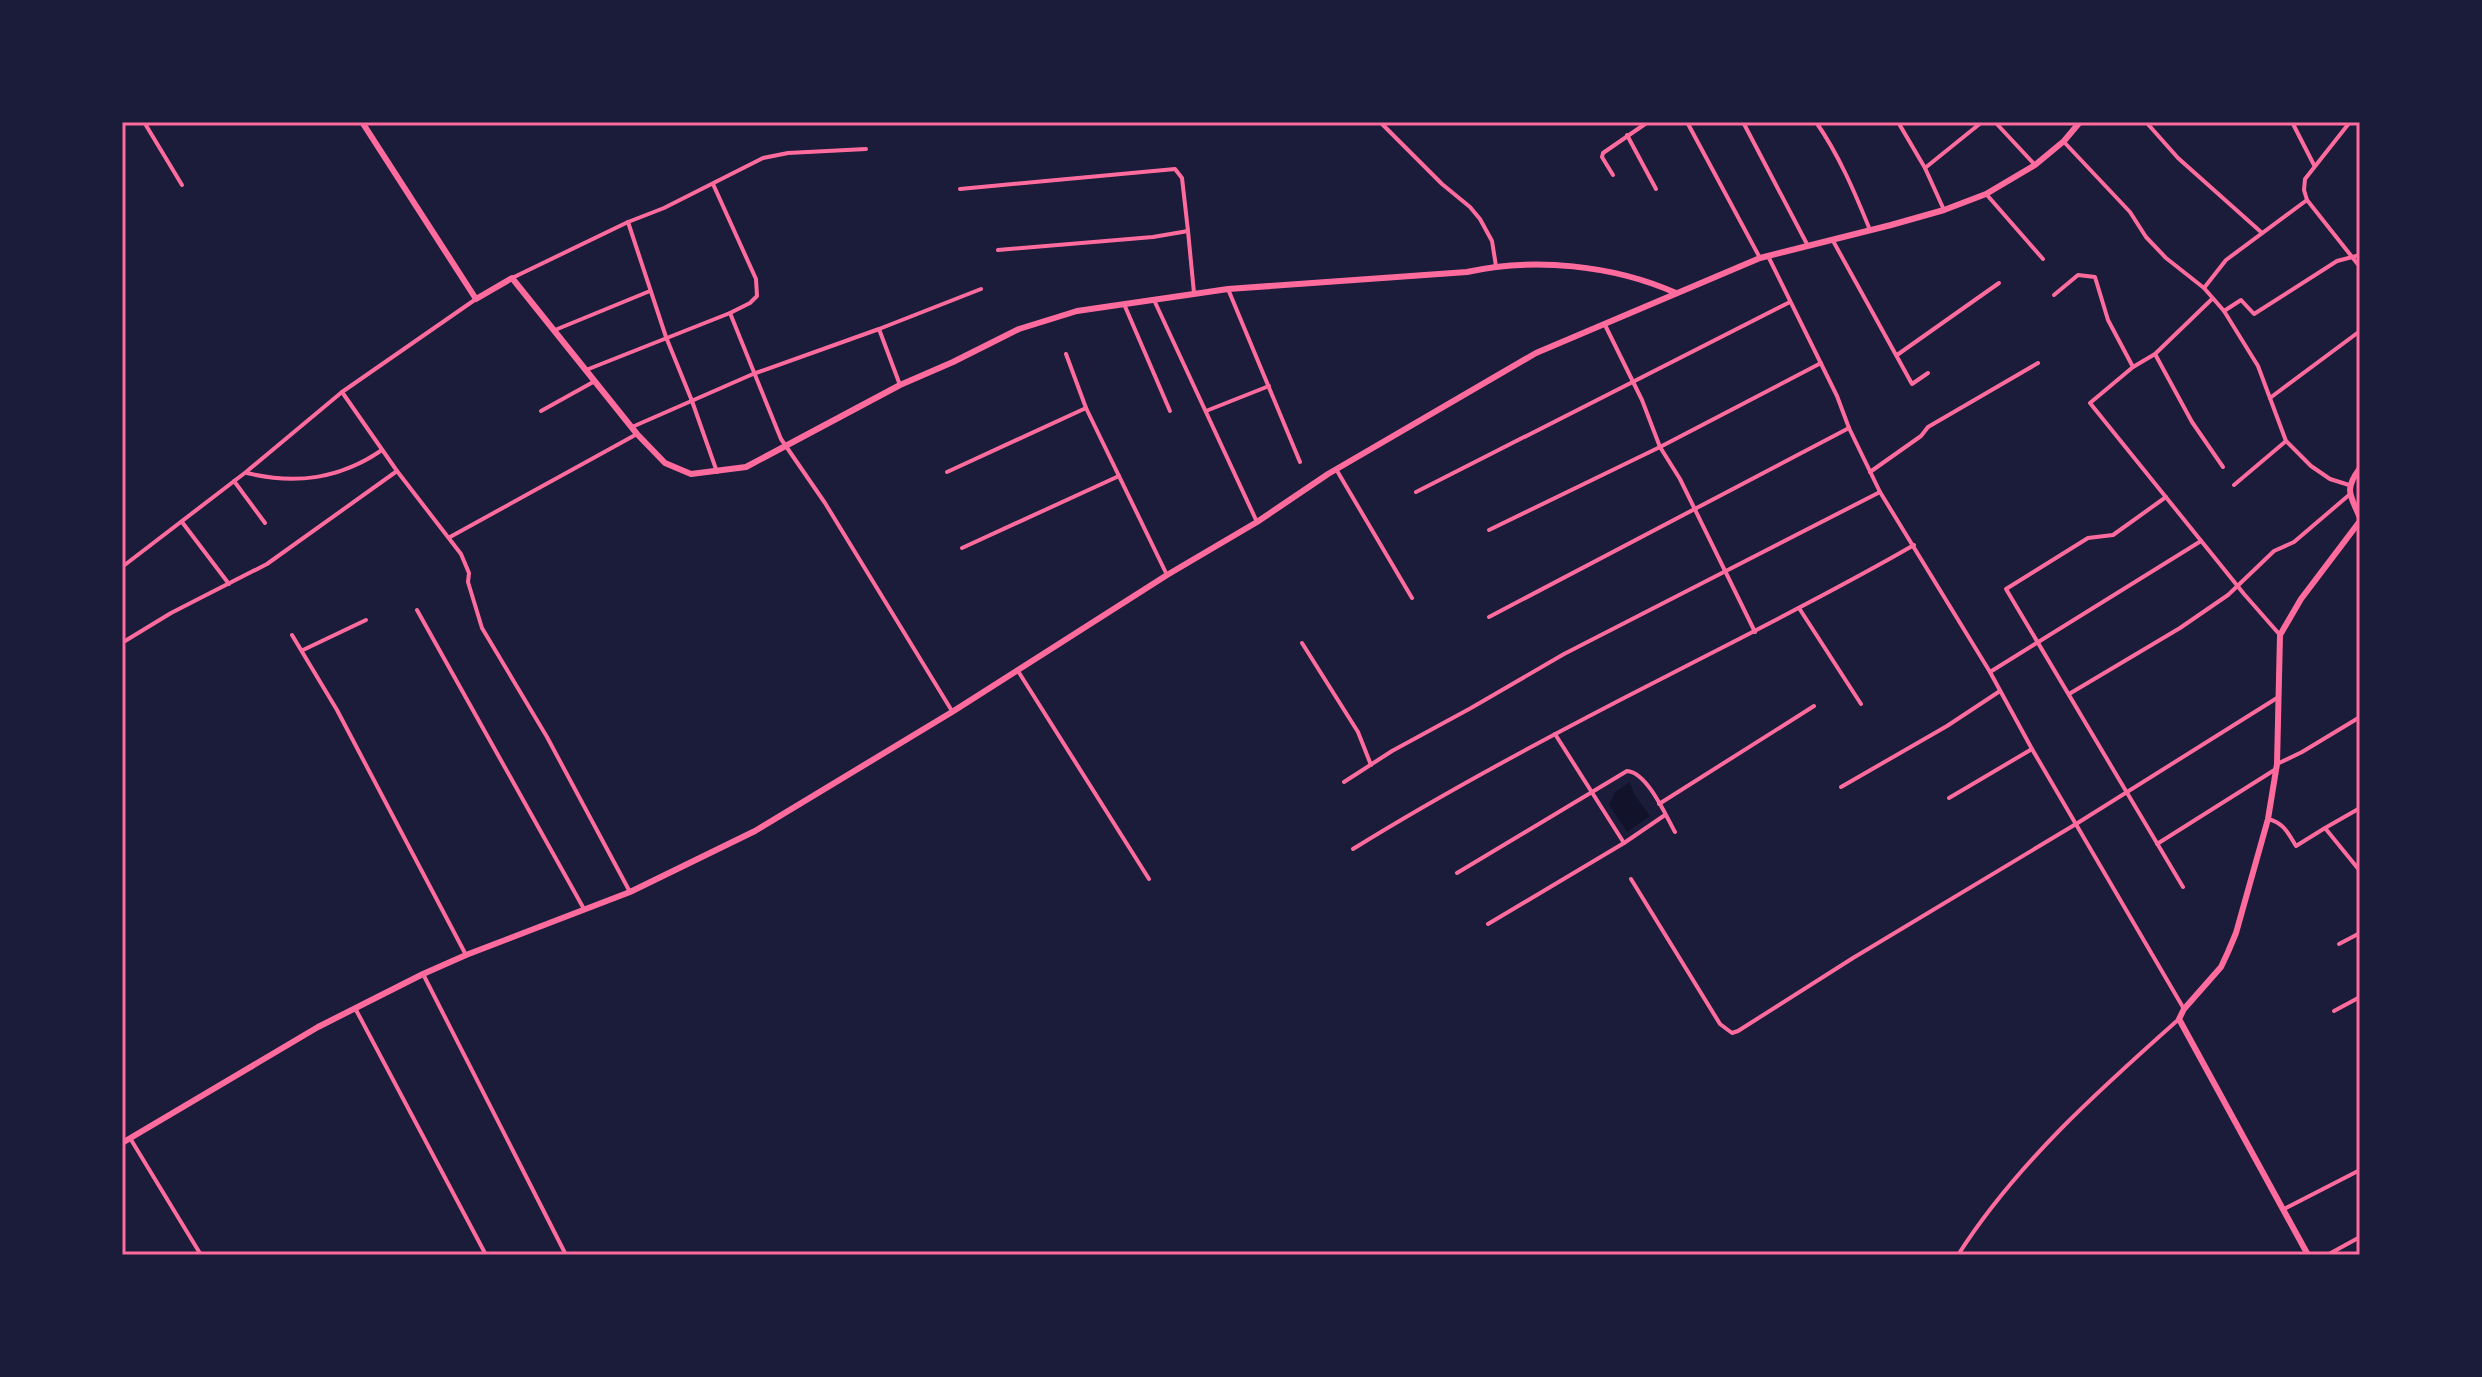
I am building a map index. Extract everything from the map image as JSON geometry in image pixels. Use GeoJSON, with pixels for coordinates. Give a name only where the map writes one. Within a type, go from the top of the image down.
{"type":"FeatureCollection","features":[{"type":"Feature","properties":{"kind":"street"},"geometry":{"type":"LineString","coordinates":[[144,122],[182,185]]}},
{"type":"Feature","properties":{"kind":"street"},"geometry":{"type":"LineString","coordinates":[[362,122],[476,299]]}},
{"type":"Feature","properties":{"kind":"street"},"geometry":{"type":"LineString","coordinates":[[1380,122],[1480,219],[1492,241],[1496,266]]}},
{"type":"Feature","properties":{"kind":"street"},"geometry":{"type":"LineString","coordinates":[[1613,175],[1602,157],[1603,153],[1648,122]]}},
{"type":"Feature","properties":{"kind":"street"},"geometry":{"type":"LineString","coordinates":[[1687,122],[1790,302],[1880,492],[1990,672],[2184,1009]]}},
{"type":"Feature","properties":{"kind":"street"},"geometry":{"type":"LineString","coordinates":[[1743,122],[1808,246]]}},
{"type":"Feature","properties":{"kind":"street"},"geometry":{"type":"LineString","coordinates":[[1816,122],[1856,194],[1870,230]]}},
{"type":"Feature","properties":{"kind":"street"},"geometry":{"type":"LineString","coordinates":[[1898,122],[1925,168],[1944,210]]}},
{"type":"Feature","properties":{"kind":"street"},"geometry":{"type":"LineString","coordinates":[[1925,168],[1982,122]]}},
{"type":"Feature","properties":{"kind":"street"},"geometry":{"type":"LineString","coordinates":[[1995,122],[2035,165]]}},
{"type":"Feature","properties":{"kind":"street"},"geometry":{"type":"LineString","coordinates":[[122,1143],[318,1027],[423,974],[630,892],[755,831],[1257,522],[1336,469],[1536,353],[1764,257],[1944,210],[1986,194],[2035,165],[2064,141],[2080,122]]}},
{"type":"Feature","properties":{"kind":"street"},"geometry":{"type":"LineString","coordinates":[[2146,122],[2178,158],[2261,232]]}},
{"type":"Feature","properties":{"kind":"street"},"geometry":{"type":"LineString","coordinates":[[2292,122],[2314,165]]}},
{"type":"Feature","properties":{"kind":"street"},"geometry":{"type":"LineString","coordinates":[[2350,122],[2314,165],[2305,179],[2304,190],[2307,200],[2360,267]]}},
{"type":"Feature","properties":{"kind":"street"},"geometry":{"type":"LineString","coordinates":[[1627,135],[1656,189]]}},
{"type":"Feature","properties":{"kind":"street"},"geometry":{"type":"LineString","coordinates":[[2064,141],[2130,212],[2146,237],[2166,258],[2204,288],[2224,311],[2258,366],[2286,441],[2311,466],[2330,479],[2349,485]]}},
{"type":"Feature","properties":{"kind":"street"},"geometry":{"type":"LineString","coordinates":[[122,567],[246,472],[342,392],[476,299],[512,278],[664,208],[763,158],[788,153],[866,149]]}},
{"type":"Feature","properties":{"kind":"street"},"geometry":{"type":"LineString","coordinates":[[960,189],[1175,169],[1182,178],[1194,295]]}},
{"type":"Feature","properties":{"kind":"street"},"geometry":{"type":"LineString","coordinates":[[586,370],[730,313],[757,296],[756,279],[713,184]]}},
{"type":"Feature","properties":{"kind":"street"},"geometry":{"type":"LineString","coordinates":[[1986,194],[2043,259]]}},
{"type":"Feature","properties":{"kind":"street"},"geometry":{"type":"LineString","coordinates":[[2204,288],[2226,260],[2307,200]]}},
{"type":"Feature","properties":{"kind":"street"},"geometry":{"type":"LineString","coordinates":[[628,222],[666,337],[717,473]]}},
{"type":"Feature","properties":{"kind":"street"},"geometry":{"type":"LineString","coordinates":[[998,250],[1153,237],[1188,231]]}},
{"type":"Feature","properties":{"kind":"street"},"geometry":{"type":"LineString","coordinates":[[1832,239],[1912,384],[1928,373]]}},
{"type":"Feature","properties":{"kind":"street"},"geometry":{"type":"LineString","coordinates":[[2224,311],[2241,300],[2254,314],[2337,261],[2360,255]]}},
{"type":"Feature","properties":{"kind":"street"},"geometry":{"type":"LineString","coordinates":[[512,278],[665,463],[691,474],[746,467],[787,448],[900,385],[1019,329],[1077,311],[1228,289],[1467,272],[1534,263],[1577,267],[1632,278],[1676,293]]}},
{"type":"Feature","properties":{"kind":"street"},"geometry":{"type":"LineString","coordinates":[[2054,295],[2078,275],[2095,277],[2108,320],[2133,367]]}},
{"type":"Feature","properties":{"kind":"street"},"geometry":{"type":"LineString","coordinates":[[1897,355],[1999,283]]}},
{"type":"Feature","properties":{"kind":"street"},"geometry":{"type":"LineString","coordinates":[[449,537],[635,430],[692,401],[753,374],[981,289]]}},
{"type":"Feature","properties":{"kind":"street"},"geometry":{"type":"LineString","coordinates":[[1228,289],[1300,462]]}},
{"type":"Feature","properties":{"kind":"street"},"geometry":{"type":"LineString","coordinates":[[555,330],[650,291]]}},
{"type":"Feature","properties":{"kind":"street"},"geometry":{"type":"LineString","coordinates":[[2212,299],[2155,354],[2133,367],[2090,403],[2280,635]]}},
{"type":"Feature","properties":{"kind":"street"},"geometry":{"type":"LineString","coordinates":[[1154,300],[1257,522]]}},
{"type":"Feature","properties":{"kind":"street"},"geometry":{"type":"LineString","coordinates":[[1416,492],[1790,302]]}},
{"type":"Feature","properties":{"kind":"street"},"geometry":{"type":"LineString","coordinates":[[1124,304],[1170,411]]}},
{"type":"Feature","properties":{"kind":"street"},"geometry":{"type":"LineString","coordinates":[[730,313],[753,374],[787,448],[825,503],[952,712]]}},
{"type":"Feature","properties":{"kind":"street"},"geometry":{"type":"LineString","coordinates":[[1605,325],[1660,447],[1680,479],[1755,632]]}},
{"type":"Feature","properties":{"kind":"street"},"geometry":{"type":"LineString","coordinates":[[879,329],[900,385]]}},
{"type":"Feature","properties":{"kind":"street"},"geometry":{"type":"LineString","coordinates":[[2270,398],[2360,331]]}},
{"type":"Feature","properties":{"kind":"street"},"geometry":{"type":"LineString","coordinates":[[1066,354],[1086,408],[1167,575]]}},
{"type":"Feature","properties":{"kind":"street"},"geometry":{"type":"LineString","coordinates":[[2155,354],[2192,422],[2223,467]]}},
{"type":"Feature","properties":{"kind":"street"},"geometry":{"type":"LineString","coordinates":[[1489,530],[1660,447],[1821,363]]}},
{"type":"Feature","properties":{"kind":"street"},"geometry":{"type":"LineString","coordinates":[[1870,472],[1921,436],[1928,427],[2038,363]]}},
{"type":"Feature","properties":{"kind":"street"},"geometry":{"type":"LineString","coordinates":[[541,411],[595,381]]}},
{"type":"Feature","properties":{"kind":"street"},"geometry":{"type":"LineString","coordinates":[[1206,411],[1269,386]]}},
{"type":"Feature","properties":{"kind":"street"},"geometry":{"type":"LineString","coordinates":[[342,392],[397,471],[449,537],[469,573],[468,582],[482,628],[547,737],[630,892]]}},
{"type":"Feature","properties":{"kind":"street"},"geometry":{"type":"LineString","coordinates":[[947,472],[1086,408]]}},
{"type":"Feature","properties":{"kind":"street"},"geometry":{"type":"LineString","coordinates":[[1489,617],[1849,428]]}},
{"type":"Feature","properties":{"kind":"street"},"geometry":{"type":"LineString","coordinates":[[2234,485],[2286,441]]}},
{"type":"Feature","properties":{"kind":"street"},"geometry":{"type":"LineString","coordinates":[[246,472],[284,479],[310,479],[362,464],[382,450]]}},
{"type":"Feature","properties":{"kind":"street"},"geometry":{"type":"LineString","coordinates":[[1958,1255],[1999,1199],[2048,1142],[2179,1019],[2184,1009],[2211,981],[2228,952],[2268,819],[2277,766],[2280,635],[2301,599],[2360,520],[2349,495],[2349,485],[2360,468]]}},
{"type":"Feature","properties":{"kind":"street"},"geometry":{"type":"LineString","coordinates":[[1336,469],[1412,598]]}},
{"type":"Feature","properties":{"kind":"street"},"geometry":{"type":"LineString","coordinates":[[125,641],[171,613],[267,564],[397,471]]}},
{"type":"Feature","properties":{"kind":"street"},"geometry":{"type":"LineString","coordinates":[[962,548],[1119,476]]}},
{"type":"Feature","properties":{"kind":"street"},"geometry":{"type":"LineString","coordinates":[[234,481],[265,523]]}},
{"type":"Feature","properties":{"kind":"street"},"geometry":{"type":"LineString","coordinates":[[1344,782],[1564,654],[1880,492]]}},
{"type":"Feature","properties":{"kind":"street"},"geometry":{"type":"LineString","coordinates":[[2069,694],[2180,628],[2238,586],[2274,551],[2294,542],[2349,495]]}},
{"type":"Feature","properties":{"kind":"street"},"geometry":{"type":"LineString","coordinates":[[2166,497],[2113,535],[2088,538],[2006,589],[2183,887]]}},
{"type":"Feature","properties":{"kind":"street"},"geometry":{"type":"LineString","coordinates":[[182,522],[230,585]]}},
{"type":"Feature","properties":{"kind":"street"},"geometry":{"type":"LineString","coordinates":[[1990,672],[2201,541]]}},
{"type":"Feature","properties":{"kind":"street"},"geometry":{"type":"LineString","coordinates":[[1353,849],[1555,734],[1848,584],[1914,545]]}},
{"type":"Feature","properties":{"kind":"street"},"geometry":{"type":"LineString","coordinates":[[1799,608],[1861,704]]}},
{"type":"Feature","properties":{"kind":"street"},"geometry":{"type":"LineString","coordinates":[[417,610],[584,909]]}},
{"type":"Feature","properties":{"kind":"street"},"geometry":{"type":"LineString","coordinates":[[303,650],[366,620]]}},
{"type":"Feature","properties":{"kind":"street"},"geometry":{"type":"LineString","coordinates":[[292,635],[337,710],[466,955]]}},
{"type":"Feature","properties":{"kind":"street"},"geometry":{"type":"LineString","coordinates":[[1302,643],[1358,732],[1371,765]]}},
{"type":"Feature","properties":{"kind":"street"},"geometry":{"type":"LineString","coordinates":[[1017,670],[1149,879]]}},
{"type":"Feature","properties":{"kind":"street"},"geometry":{"type":"LineString","coordinates":[[1841,787],[1947,726],[2000,691]]}},
{"type":"Feature","properties":{"kind":"street"},"geometry":{"type":"LineString","coordinates":[[1631,879],[1720,1024],[1732,1033],[1750,1025],[1853,958],[2076,824],[2277,697]]}},
{"type":"Feature","properties":{"kind":"street"},"geometry":{"type":"LineString","coordinates":[[1659,804],[1814,706]]}},
{"type":"Feature","properties":{"kind":"street"},"geometry":{"type":"LineString","coordinates":[[2157,844],[2277,766],[2360,717]]}},
{"type":"Feature","properties":{"kind":"street"},"geometry":{"type":"LineString","coordinates":[[1555,734],[1624,843]]}},
{"type":"Feature","properties":{"kind":"street"},"geometry":{"type":"LineString","coordinates":[[1949,798],[2032,749]]}},
{"type":"Feature","properties":{"kind":"street"},"geometry":{"type":"LineString","coordinates":[[1457,873],[1627,771],[1633,771],[1645,781],[1675,832]]}},
{"type":"Feature","properties":{"kind":"street"},"geometry":{"type":"LineString","coordinates":[[2268,819],[2285,827],[2296,846],[2360,808]]}},
{"type":"Feature","properties":{"kind":"street"},"geometry":{"type":"LineString","coordinates":[[1488,924],[1665,815]]}},
{"type":"Feature","properties":{"kind":"street"},"geometry":{"type":"LineString","coordinates":[[2325,828],[2360,870]]}},
{"type":"Feature","properties":{"kind":"street"},"geometry":{"type":"LineString","coordinates":[[2339,944],[2360,933]]}},
{"type":"Feature","properties":{"kind":"street"},"geometry":{"type":"LineString","coordinates":[[423,974],[566,1255]]}},
{"type":"Feature","properties":{"kind":"street"},"geometry":{"type":"LineString","coordinates":[[2334,1011],[2360,997]]}},
{"type":"Feature","properties":{"kind":"street"},"geometry":{"type":"LineString","coordinates":[[355,1008],[486,1255]]}},
{"type":"Feature","properties":{"kind":"street"},"geometry":{"type":"LineString","coordinates":[[2179,1019],[2308,1255]]}},
{"type":"Feature","properties":{"kind":"street"},"geometry":{"type":"LineString","coordinates":[[130,1138],[201,1255]]}},
{"type":"Feature","properties":{"kind":"street"},"geometry":{"type":"LineString","coordinates":[[2284,1209],[2360,1170]]}},
{"type":"Feature","properties":{"kind":"street"},"geometry":{"type":"LineString","coordinates":[[2329,1254],[2360,1237]]}},
{"type":"Feature","properties":{"kind":"shaded area"},"geometry":{"type":"Polygon","coordinates":[[[1630,782],[1634,794],[1650,816],[1627,832],[1609,805],[1615,792],[1630,782]]]}}]}
